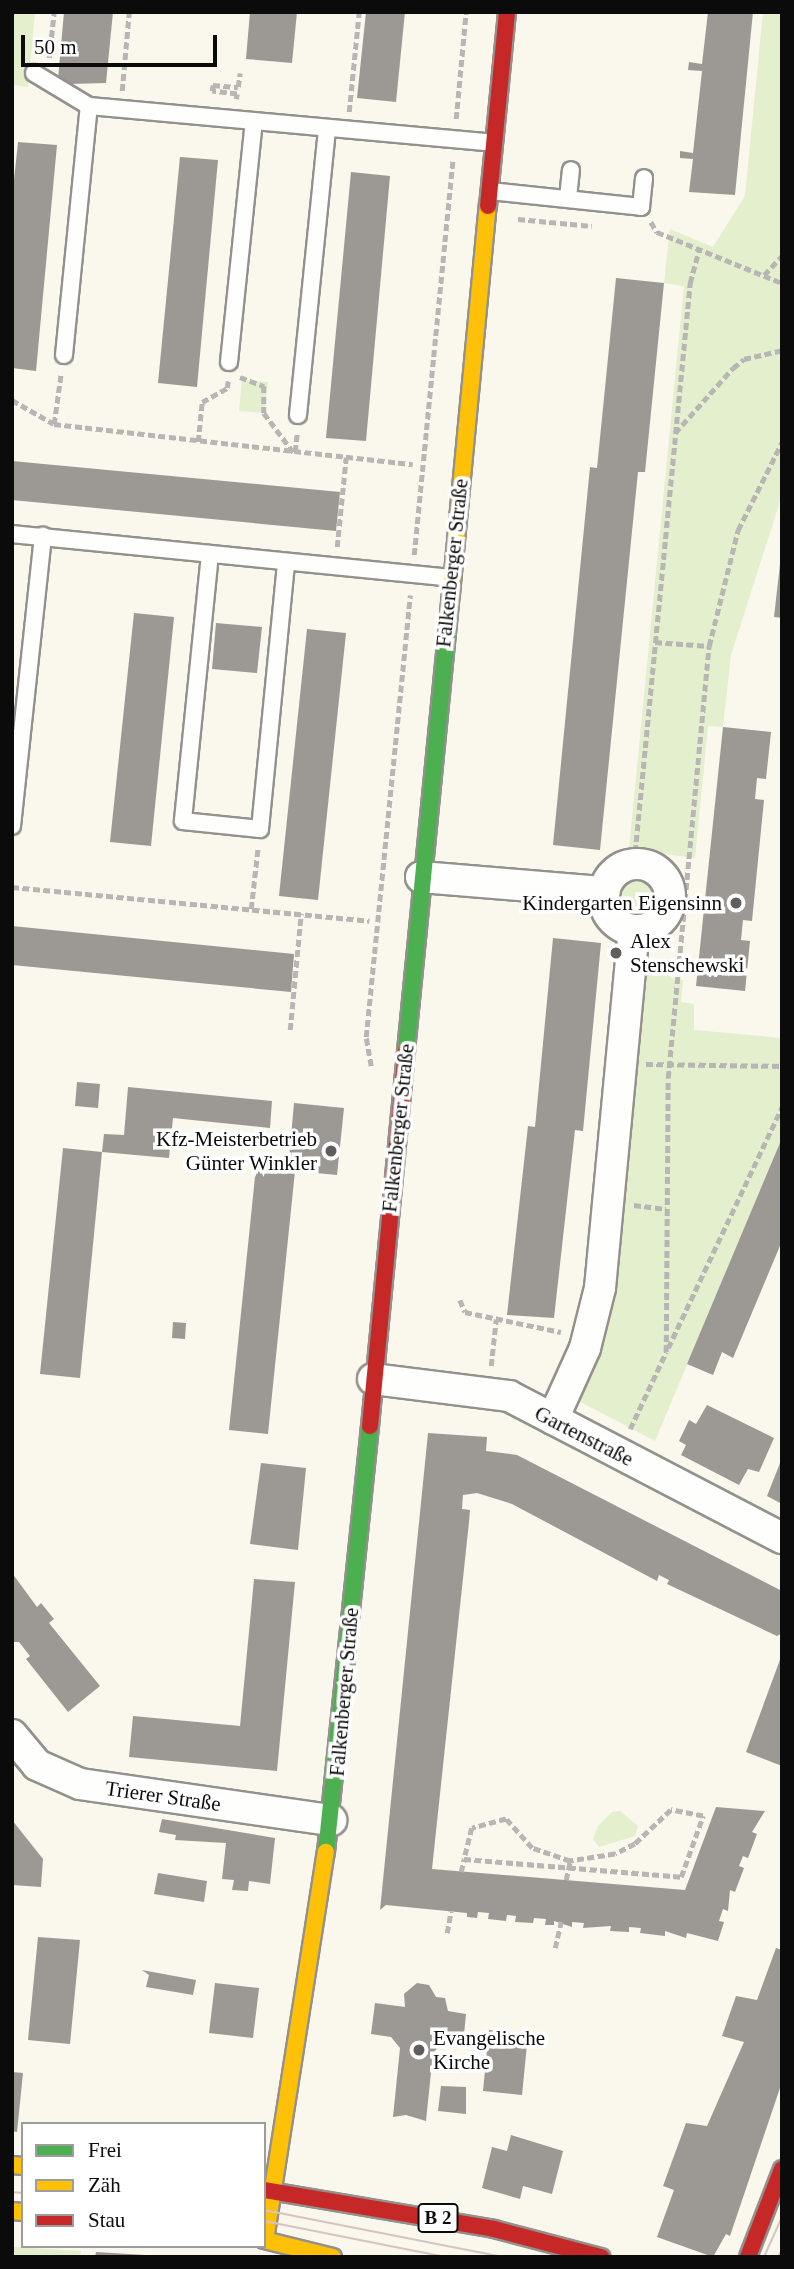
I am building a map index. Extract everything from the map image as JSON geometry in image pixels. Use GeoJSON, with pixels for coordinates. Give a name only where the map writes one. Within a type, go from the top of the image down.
{"type":"FeatureCollection","features":[{"type":"Feature","properties":{"kind":"street","name":"Falkenberger Straße"},"geometry":{"type":"LineString","coordinates":[[266,2220],[331,1820],[507,12]]}},
{"type":"Feature","properties":{"kind":"street"},"geometry":{"type":"LineString","coordinates":[[644,865],[662,875],[670,893],[667,913],[653,927],[634,931],[615,923],[608,914],[604,892],[614,873],[624,867],[644,865]]}},
{"type":"Feature","properties":{"kind":"street"},"geometry":{"type":"LineString","coordinates":[[421,877],[604,892]]}},
{"type":"Feature","properties":{"kind":"street"},"geometry":{"type":"LineString","coordinates":[[553,1419],[589,1336],[600,1288],[634,931]]}},
{"type":"Feature","properties":{"kind":"street","name":"Gartenstraße"},"geometry":{"type":"LineString","coordinates":[[373,1379],[491,1391],[553,1419],[782,1538]]}},
{"type":"Feature","properties":{"kind":"street","name":"Trierer Straße"},"geometry":{"type":"LineString","coordinates":[[12,1735],[37,1765],[80,1784],[331,1820]]}},
{"type":"Feature","properties":{"kind":"street"},"geometry":{"type":"LineString","coordinates":[[748,2257],[782,2169]]}},
{"type":"Feature","properties":{"kind":"street","name":"B 2"},"geometry":{"type":"LineString","coordinates":[[269,2190],[494,2229],[601,2257]]}},
{"type":"Feature","properties":{"kind":"street"},"geometry":{"type":"LineString","coordinates":[[266,2240],[333,2257]]}},
{"type":"Feature","properties":{"kind":"lane"},"geometry":{"type":"LineString","coordinates":[[41,76],[89,106],[493,143]]}},
{"type":"Feature","properties":{"kind":"lane"},"geometry":{"type":"LineString","coordinates":[[64,355],[89,106]]}},
{"type":"Feature","properties":{"kind":"lane"},"geometry":{"type":"LineString","coordinates":[[229,362],[254,122]]}},
{"type":"Feature","properties":{"kind":"lane"},"geometry":{"type":"LineString","coordinates":[[298,415],[327,129]]}},
{"type":"Feature","properties":{"kind":"lane"},"geometry":{"type":"LineString","coordinates":[[568,198],[571,170]]}},
{"type":"Feature","properties":{"kind":"lane"},"geometry":{"type":"LineString","coordinates":[[488,190],[641,206],[644,178]]}},
{"type":"Feature","properties":{"kind":"lane"},"geometry":{"type":"LineString","coordinates":[[12,534],[451,578]]}},
{"type":"Feature","properties":{"kind":"lane"},"geometry":{"type":"LineString","coordinates":[[12,827],[43,536]]}},
{"type":"Feature","properties":{"kind":"lane"},"geometry":{"type":"LineString","coordinates":[[210,554],[183,821],[260,829],[286,563]]}},
{"type":"Feature","properties":{"kind":"path"},"geometry":{"type":"LineString","coordinates":[[41,76],[54,12]]}},
{"type":"Feature","properties":{"kind":"path"},"geometry":{"type":"LineString","coordinates":[[120,109],[129,12]]}},
{"type":"Feature","properties":{"kind":"path"},"geometry":{"type":"LineString","coordinates":[[347,131],[359,12]]}},
{"type":"Feature","properties":{"kind":"path"},"geometry":{"type":"LineString","coordinates":[[372,1071],[366,1037],[466,12]]}},
{"type":"Feature","properties":{"kind":"path"},"geometry":{"type":"LineString","coordinates":[[208,117],[211,99],[236,102],[240,73]]}},
{"type":"Feature","properties":{"kind":"path"},"geometry":{"type":"LineString","coordinates":[[237,87],[213,85],[212,92],[237,94]]}},
{"type":"Feature","properties":{"kind":"path"},"geometry":{"type":"LineString","coordinates":[[641,206],[657,232],[782,283]]}},
{"type":"Feature","properties":{"kind":"path"},"geometry":{"type":"LineString","coordinates":[[518,219],[592,226]]}},
{"type":"Feature","properties":{"kind":"path"},"geometry":{"type":"LineString","coordinates":[[635,852],[690,283],[699,249]]}},
{"type":"Feature","properties":{"kind":"path"},"geometry":{"type":"LineString","coordinates":[[764,275],[782,256]]}},
{"type":"Feature","properties":{"kind":"path"},"geometry":{"type":"LineString","coordinates":[[674,434],[744,359],[782,350]]}},
{"type":"Feature","properties":{"kind":"path"},"geometry":{"type":"LineString","coordinates":[[54,424],[64,355]]}},
{"type":"Feature","properties":{"kind":"path"},"geometry":{"type":"LineString","coordinates":[[198,442],[202,402],[227,388],[229,362]]}},
{"type":"Feature","properties":{"kind":"path"},"geometry":{"type":"LineString","coordinates":[[229,362],[243,380],[264,386],[264,413],[295,453]]}},
{"type":"Feature","properties":{"kind":"path"},"geometry":{"type":"LineString","coordinates":[[12,400],[54,424],[295,453],[413,464]]}},
{"type":"Feature","properties":{"kind":"path"},"geometry":{"type":"LineString","coordinates":[[666,1352],[669,1066],[709,646],[738,530],[782,442]]}},
{"type":"Feature","properties":{"kind":"path"},"geometry":{"type":"LineString","coordinates":[[335,567],[346,457]]}},
{"type":"Feature","properties":{"kind":"path"},"geometry":{"type":"LineString","coordinates":[[655,642],[709,646]]}},
{"type":"Feature","properties":{"kind":"path"},"geometry":{"type":"LineString","coordinates":[[251,909],[260,829]]}},
{"type":"Feature","properties":{"kind":"path"},"geometry":{"type":"LineString","coordinates":[[12,887],[369,921]]}},
{"type":"Feature","properties":{"kind":"path"},"geometry":{"type":"LineString","coordinates":[[290,1030],[301,914]]}},
{"type":"Feature","properties":{"kind":"path"},"geometry":{"type":"LineString","coordinates":[[669,1066],[782,1066]]}},
{"type":"Feature","properties":{"kind":"path"},"geometry":{"type":"LineString","coordinates":[[628,1434],[782,1107]]}},
{"type":"Feature","properties":{"kind":"path"},"geometry":{"type":"LineString","coordinates":[[460,1300],[465,1312],[589,1336]]}},
{"type":"Feature","properties":{"kind":"path"},"geometry":{"type":"LineString","coordinates":[[491,1366],[496,1319]]}},
{"type":"Feature","properties":{"kind":"path"},"geometry":{"type":"LineString","coordinates":[[461,1872],[471,1828],[506,1819],[532,1848],[570,1861],[615,1854],[635,1844],[651,1834],[671,1810],[703,1816],[681,1877],[464,1859]]}},
{"type":"Feature","properties":{"kind":"path"},"geometry":{"type":"LineString","coordinates":[[566,1881],[570,1861]]}},
{"type":"Feature","properties":{"kind":"path"},"geometry":{"type":"LineString","coordinates":[[447,1933],[451,1911]]}},
{"type":"Feature","properties":{"kind":"path"},"geometry":{"type":"LineString","coordinates":[[555,1948],[561,1922]]}},
{"type":"Feature","properties":{"kind":"green space"},"geometry":{"type":"Polygon","coordinates":[[[12,12],[35,12],[28,87],[12,85],[12,12]]]}},
{"type":"Feature","properties":{"kind":"green space"},"geometry":{"type":"Polygon","coordinates":[[[763,12],[782,12],[782,495],[731,655],[723,727],[708,726],[695,858],[629,849],[684,286],[664,283],[670,229],[713,247],[745,196],[763,12]]]}},
{"type":"Feature","properties":{"kind":"green space"},"geometry":{"type":"Polygon","coordinates":[[[242,380],[268,382],[264,413],[239,411],[242,380]]]}},
{"type":"Feature","properties":{"kind":"green space"},"geometry":{"type":"Polygon","coordinates":[[[637,873],[646,874],[653,880],[659,887],[659,905],[653,912],[646,918],[637,919],[628,918],[621,912],[615,905],[614,896],[615,887],[621,880],[628,874],[637,873]]]}},
{"type":"Feature","properties":{"kind":"green space"},"geometry":{"type":"Polygon","coordinates":[[[638,961],[655,962],[672,978],[683,980],[681,1002],[694,1004],[694,1030],[782,1038],[782,1138],[655,1441],[573,1398],[638,961]]]}},
{"type":"Feature","properties":{"kind":"green space"},"geometry":{"type":"Polygon","coordinates":[[[620,1811],[638,1826],[635,1836],[599,1847],[593,1839],[598,1826],[612,1812],[620,1811]]]}},
{"type":"Feature","properties":{"kind":"green space"},"geometry":{"type":"Polygon","coordinates":[[[12,2247],[81,2251],[80,2257],[12,2257],[12,2247]]]}},
{"type":"Feature","properties":{"kind":"building"},"geometry":{"type":"Polygon","coordinates":[[[64,12],[113,12],[106,83],[70,84],[58,79],[64,12]]]}},
{"type":"Feature","properties":{"kind":"building"},"geometry":{"type":"Polygon","coordinates":[[[250,12],[297,12],[292,63],[246,59],[250,12]]]}},
{"type":"Feature","properties":{"kind":"building"},"geometry":{"type":"Polygon","coordinates":[[[366,12],[405,12],[396,102],[357,98],[366,12]]]}},
{"type":"Feature","properties":{"kind":"building"},"geometry":{"type":"Polygon","coordinates":[[[708,12],[753,12],[735,195],[689,192],[693,159],[680,158],[680,151],[693,153],[702,71],[688,70],[689,62],[702,64],[708,12]]]}},
{"type":"Feature","properties":{"kind":"building"},"geometry":{"type":"Polygon","coordinates":[[[18,142],[57,145],[36,371],[12,368],[12,199],[18,142]]]}},
{"type":"Feature","properties":{"kind":"building"},"geometry":{"type":"Polygon","coordinates":[[[180,157],[218,160],[197,387],[158,383],[180,157]]]}},
{"type":"Feature","properties":{"kind":"building"},"geometry":{"type":"Polygon","coordinates":[[[351,172],[390,176],[366,441],[326,438],[351,172]]]}},
{"type":"Feature","properties":{"kind":"building"},"geometry":{"type":"Polygon","coordinates":[[[616,278],[664,283],[645,472],[638,472],[600,850],[553,845],[590,467],[597,468],[616,278]]]}},
{"type":"Feature","properties":{"kind":"building"},"geometry":{"type":"Polygon","coordinates":[[[12,461],[340,492],[336,531],[12,500],[12,461]]]}},
{"type":"Feature","properties":{"kind":"building"},"geometry":{"type":"Polygon","coordinates":[[[782,564],[782,618],[774,617],[782,564]]]}},
{"type":"Feature","properties":{"kind":"building"},"geometry":{"type":"Polygon","coordinates":[[[134,613],[174,617],[151,846],[110,842],[134,613]]]}},
{"type":"Feature","properties":{"kind":"building"},"geometry":{"type":"Polygon","coordinates":[[[216,623],[262,627],[257,673],[212,669],[216,623]]]}},
{"type":"Feature","properties":{"kind":"building"},"geometry":{"type":"Polygon","coordinates":[[[307,629],[346,633],[318,900],[279,896],[307,629]]]}},
{"type":"Feature","properties":{"kind":"building"},"geometry":{"type":"Polygon","coordinates":[[[723,727],[771,732],[766,779],[757,778],[755,799],[764,800],[752,921],[743,920],[741,940],[750,941],[745,991],[696,986],[723,727]]]}},
{"type":"Feature","properties":{"kind":"building"},"geometry":{"type":"Polygon","coordinates":[[[12,926],[294,954],[291,992],[12,965],[12,926]]]}},
{"type":"Feature","properties":{"kind":"building"},"geometry":{"type":"Polygon","coordinates":[[[553,938],[601,943],[583,1131],[575,1130],[554,1318],[507,1315],[528,1126],[535,1127],[553,938]]]}},
{"type":"Feature","properties":{"kind":"building"},"geometry":{"type":"Polygon","coordinates":[[[77,1082],[100,1084],[98,1108],[75,1106],[77,1082]]]}},
{"type":"Feature","properties":{"kind":"building"},"geometry":{"type":"Polygon","coordinates":[[[128,1087],[272,1101],[270,1128],[173,1118],[169,1158],[102,1152],[104,1134],[124,1135],[128,1087]]]}},
{"type":"Feature","properties":{"kind":"building"},"geometry":{"type":"Polygon","coordinates":[[[294,1103],[344,1108],[337,1175],[295,1171],[268,1434],[229,1430],[256,1167],[288,1170],[294,1103]]]}},
{"type":"Feature","properties":{"kind":"building"},"geometry":{"type":"Polygon","coordinates":[[[782,1138],[782,1241],[733,1358],[722,1352],[713,1375],[687,1364],[782,1138]]]}},
{"type":"Feature","properties":{"kind":"building"},"geometry":{"type":"Polygon","coordinates":[[[63,1148],[102,1152],[80,1378],[40,1374],[63,1148]]]}},
{"type":"Feature","properties":{"kind":"building"},"geometry":{"type":"Polygon","coordinates":[[[173,1322],[186,1323],[185,1339],[172,1338],[173,1322]]]}},
{"type":"Feature","properties":{"kind":"building"},"geometry":{"type":"Polygon","coordinates":[[[707,1405],[774,1438],[759,1472],[748,1469],[739,1485],[681,1455],[686,1445],[679,1441],[689,1420],[696,1424],[707,1405]]]}},
{"type":"Feature","properties":{"kind":"building"},"geometry":{"type":"Polygon","coordinates":[[[428,1433],[487,1437],[486,1451],[517,1455],[782,1591],[782,1633],[777,1636],[667,1584],[669,1580],[659,1575],[657,1581],[512,1504],[477,1493],[463,1495],[462,1509],[470,1510],[432,1869],[685,1890],[716,1807],[765,1811],[752,1832],[757,1834],[748,1858],[743,1856],[739,1866],[744,1868],[735,1892],[730,1890],[728,1911],[723,1909],[719,1921],[724,1922],[718,1941],[687,1933],[686,1938],[665,1931],[665,1936],[640,1933],[641,1928],[629,1927],[629,1932],[610,1931],[611,1926],[583,1928],[584,1923],[572,1922],[572,1927],[554,1921],[554,1925],[545,1925],[546,1919],[534,1918],[533,1923],[515,1922],[516,1916],[507,1915],[506,1921],[488,1919],[489,1913],[478,1912],[477,1918],[467,1917],[467,1913],[386,1905],[380,1910],[428,1433]]]}},
{"type":"Feature","properties":{"kind":"building"},"geometry":{"type":"Polygon","coordinates":[[[782,1458],[782,1504],[767,1496],[782,1458]]]}},
{"type":"Feature","properties":{"kind":"building"},"geometry":{"type":"Polygon","coordinates":[[[261,1463],[306,1468],[298,1550],[250,1544],[261,1463]]]}},
{"type":"Feature","properties":{"kind":"building"},"geometry":{"type":"Polygon","coordinates":[[[12,1573],[37,1607],[41,1603],[54,1619],[49,1623],[100,1686],[68,1712],[26,1659],[30,1656],[19,1642],[12,1642],[12,1573]]]}},
{"type":"Feature","properties":{"kind":"building"},"geometry":{"type":"Polygon","coordinates":[[[254,1579],[295,1582],[277,1771],[129,1757],[133,1716],[240,1726],[254,1579]]]}},
{"type":"Feature","properties":{"kind":"building"},"geometry":{"type":"Polygon","coordinates":[[[782,1657],[782,1766],[746,1752],[782,1657]]]}},
{"type":"Feature","properties":{"kind":"building"},"geometry":{"type":"Polygon","coordinates":[[[162,1819],[275,1838],[270,1884],[249,1881],[248,1891],[232,1890],[234,1880],[222,1879],[226,1843],[175,1840],[176,1835],[159,1832],[162,1819]]]}},
{"type":"Feature","properties":{"kind":"building"},"geometry":{"type":"Polygon","coordinates":[[[12,1820],[43,1859],[41,1887],[12,1885],[12,1820]]]}},
{"type":"Feature","properties":{"kind":"building"},"geometry":{"type":"Polygon","coordinates":[[[158,1873],[207,1881],[204,1902],[154,1894],[158,1873]]]}},
{"type":"Feature","properties":{"kind":"building"},"geometry":{"type":"Polygon","coordinates":[[[38,1937],[80,1940],[70,2044],[28,2040],[38,1937]]]}},
{"type":"Feature","properties":{"kind":"building"},"geometry":{"type":"Polygon","coordinates":[[[776,1948],[782,1950],[782,2082],[730,2236],[726,2234],[713,2257],[657,2237],[674,2190],[663,2186],[686,2123],[707,2126],[744,2042],[722,2036],[736,1996],[757,2000],[776,1948]]]}},
{"type":"Feature","properties":{"kind":"building"},"geometry":{"type":"Polygon","coordinates":[[[142,1970],[196,1980],[193,1995],[146,1987],[149,1975],[142,1970]]]}},
{"type":"Feature","properties":{"kind":"building"},"geometry":{"type":"Polygon","coordinates":[[[215,1983],[259,1988],[253,2038],[209,2033],[215,1983]]]}},
{"type":"Feature","properties":{"kind":"building","name":"Evangelische Kirche"},"geometry":{"type":"Polygon","coordinates":[[[417,1983],[429,1985],[436,1997],[445,1998],[448,2011],[466,2014],[463,2045],[443,2042],[433,2053],[426,2121],[406,2115],[393,2117],[400,2048],[391,2037],[371,2034],[375,2003],[405,2007],[404,1994],[417,1983]]]}},
{"type":"Feature","properties":{"kind":"building"},"geometry":{"type":"Polygon","coordinates":[[[489,2030],[528,2034],[522,2095],[483,2091],[489,2030]]]}},
{"type":"Feature","properties":{"kind":"building"},"geometry":{"type":"Polygon","coordinates":[[[12,2072],[23,2073],[17,2132],[12,2131],[12,2072]]]}},
{"type":"Feature","properties":{"kind":"building"},"geometry":{"type":"Polygon","coordinates":[[[441,2086],[466,2087],[466,2114],[438,2111],[441,2086]]]}},
{"type":"Feature","properties":{"kind":"building"},"geometry":{"type":"Polygon","coordinates":[[[511,2135],[563,2151],[552,2194],[523,2186],[520,2199],[482,2188],[492,2147],[507,2151],[511,2135]]]}},
{"type":"Feature","properties":{"kind":"building"},"geometry":{"type":"Polygon","coordinates":[[[96,2252],[145,2255],[145,2257],[95,2257],[96,2252]]]}},
{"type":"Feature","properties":{"kind":"tram line"},"geometry":{"type":"LineString","coordinates":[[12,2192],[21,2193]]}},
{"type":"Feature","properties":{"kind":"tram line"},"geometry":{"type":"LineString","coordinates":[[266,2210],[504,2257]]}},
{"type":"Feature","properties":{"kind":"tram line"},"geometry":{"type":"LineString","coordinates":[[764,2257],[782,2217]]}},
{"type":"Feature","properties":{"kind":"tram line"},"geometry":{"type":"LineString","coordinates":[[266,2221],[445,2257]]}},
{"type":"Feature","properties":{"kind":"tram line"},"geometry":{"type":"LineString","coordinates":[[778,2257],[782,2249]]}},
{"type":"Feature","properties":{"kind":"traffic: fast"},"geometry":{"type":"LineString","coordinates":[[406,1051],[451,594]]}},
{"type":"Feature","properties":{"kind":"traffic: fast"},"geometry":{"type":"LineString","coordinates":[[326,1852],[370,1426]]}},
{"type":"Feature","properties":{"kind":"traffic: slow"},"geometry":{"type":"LineString","coordinates":[[451,594],[488,206]]}},
{"type":"Feature","properties":{"kind":"traffic: slow"},"geometry":{"type":"LineString","coordinates":[[266,2234],[326,1852]]}},
{"type":"Feature","properties":{"kind":"traffic: slow"},"geometry":{"type":"LineString","coordinates":[[12,2165],[21,2166]]}},
{"type":"Feature","properties":{"kind":"traffic: slow"},"geometry":{"type":"LineString","coordinates":[[12,2211],[21,2212]]}},
{"type":"Feature","properties":{"kind":"traffic: slow"},"geometry":{"type":"LineString","coordinates":[[266,2240],[333,2257]]}},
{"type":"Feature","properties":{"kind":"traffic: jam"},"geometry":{"type":"LineString","coordinates":[[488,206],[507,12]]}},
{"type":"Feature","properties":{"kind":"traffic: jam"},"geometry":{"type":"LineString","coordinates":[[370,1426],[406,1051]]}},
{"type":"Feature","properties":{"kind":"traffic: jam"},"geometry":{"type":"LineString","coordinates":[[748,2257],[782,2169]]}},
{"type":"Feature","properties":{"kind":"traffic: jam"},"geometry":{"type":"LineString","coordinates":[[266,2190],[494,2229],[601,2257]]}},
{"type":"Feature","properties":{"kind":"place","name":"Kindergarten Eigensinn"},"geometry":{"type":"Point","coordinates":[736,903]}},
{"type":"Feature","properties":{"kind":"place","name":"Alex Stenschewski"},"geometry":{"type":"Point","coordinates":[616,953]}},
{"type":"Feature","properties":{"kind":"place","name":"Kfz-Meisterbetrieb Günter Winkler"},"geometry":{"type":"Point","coordinates":[331,1151]}},
{"type":"Feature","properties":{"kind":"place","name":"Evangelische Kirche"},"geometry":{"type":"Point","coordinates":[419,2050]}}]}
